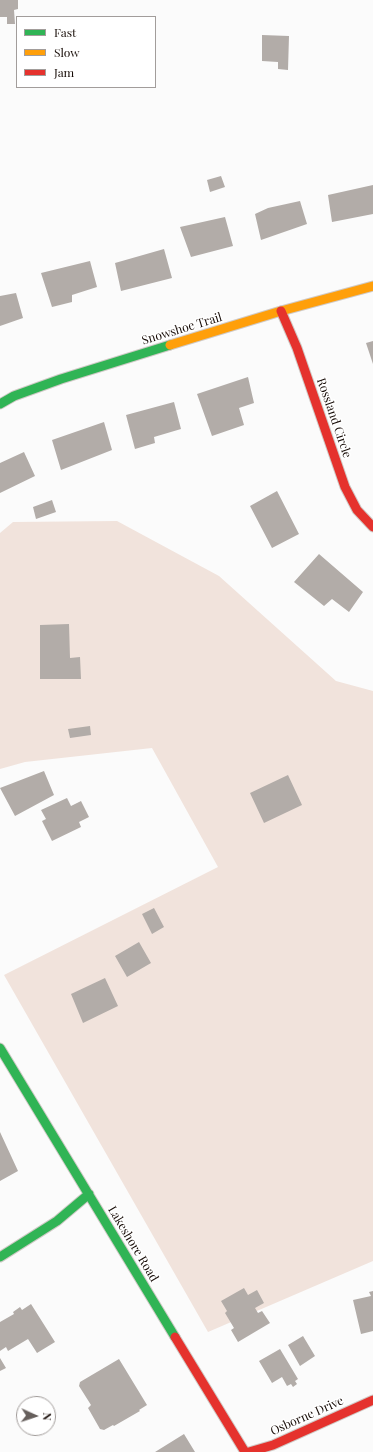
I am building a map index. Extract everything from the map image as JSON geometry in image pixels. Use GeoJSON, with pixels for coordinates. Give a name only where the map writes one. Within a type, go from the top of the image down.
{"type":"FeatureCollection","features":[{"type":"Feature","properties":{"kind":"street","name":"Snowshoe Trail"},"geometry":{"type":"LineString","coordinates":[[0,404],[14,396],[61,379],[281,312],[373,286]]}},
{"type":"Feature","properties":{"kind":"street","name":"Rossland Circle"},"geometry":{"type":"LineString","coordinates":[[281,312],[297,348],[345,487],[357,510],[373,527]]}},
{"type":"Feature","properties":{"kind":"street","name":"Lakeshore Road"},"geometry":{"type":"LineString","coordinates":[[0,1048],[245,1452]]}},
{"type":"Feature","properties":{"kind":"street"},"geometry":{"type":"LineString","coordinates":[[0,1257],[57,1221],[89,1194]]}},
{"type":"Feature","properties":{"kind":"street","name":"Osborne Drive"},"geometry":{"type":"LineString","coordinates":[[249,1452],[273,1444],[373,1400]]}},
{"type":"Feature","properties":{"kind":"shaded area"},"geometry":{"type":"Polygon","coordinates":[[[117,521],[219,576],[336,681],[373,691],[373,1261],[208,1332],[4,975],[218,867],[152,748],[25,762],[0,769],[0,533],[13,522],[117,521]]]}},
{"type":"Feature","properties":{"kind":"building"},"geometry":{"type":"Polygon","coordinates":[[[0,0],[18,0],[18,9],[14,10],[15,24],[7,24],[7,17],[0,17],[0,0]]]}},
{"type":"Feature","properties":{"kind":"building"},"geometry":{"type":"Polygon","coordinates":[[[262,35],[289,36],[288,70],[278,69],[278,62],[262,61],[262,35]]]}},
{"type":"Feature","properties":{"kind":"building"},"geometry":{"type":"Polygon","coordinates":[[[221,176],[225,187],[210,192],[207,180],[221,176]]]}},
{"type":"Feature","properties":{"kind":"building"},"geometry":{"type":"Polygon","coordinates":[[[373,185],[373,214],[332,222],[328,195],[373,185]]]}},
{"type":"Feature","properties":{"kind":"building"},"geometry":{"type":"Polygon","coordinates":[[[300,201],[307,224],[261,240],[255,214],[268,208],[300,201]]]}},
{"type":"Feature","properties":{"kind":"building"},"geometry":{"type":"Polygon","coordinates":[[[225,217],[233,246],[191,257],[180,227],[225,217]]]}},
{"type":"Feature","properties":{"kind":"building"},"geometry":{"type":"Polygon","coordinates":[[[164,249],[172,278],[121,291],[115,263],[164,249]]]}},
{"type":"Feature","properties":{"kind":"building"},"geometry":{"type":"Polygon","coordinates":[[[90,261],[97,287],[72,295],[72,302],[52,307],[41,273],[90,261]]]}},
{"type":"Feature","properties":{"kind":"building"},"geometry":{"type":"Polygon","coordinates":[[[16,293],[23,318],[0,326],[0,296],[16,293]]]}},
{"type":"Feature","properties":{"kind":"building"},"geometry":{"type":"Polygon","coordinates":[[[373,341],[373,364],[366,343],[373,341]]]}},
{"type":"Feature","properties":{"kind":"building"},"geometry":{"type":"Polygon","coordinates":[[[248,377],[254,403],[239,408],[244,425],[212,436],[197,394],[248,377]]]}},
{"type":"Feature","properties":{"kind":"building"},"geometry":{"type":"Polygon","coordinates":[[[174,402],[181,429],[154,437],[155,443],[135,449],[126,415],[174,402]]]}},
{"type":"Feature","properties":{"kind":"building"},"geometry":{"type":"Polygon","coordinates":[[[104,422],[112,450],[61,470],[52,440],[104,422]]]}},
{"type":"Feature","properties":{"kind":"building"},"geometry":{"type":"Polygon","coordinates":[[[24,452],[35,476],[0,493],[0,463],[24,452]]]}},
{"type":"Feature","properties":{"kind":"building"},"geometry":{"type":"Polygon","coordinates":[[[277,491],[299,534],[272,548],[250,506],[277,491]]]}},
{"type":"Feature","properties":{"kind":"building"},"geometry":{"type":"Polygon","coordinates":[[[52,500],[56,512],[36,519],[33,507],[52,500]]]}},
{"type":"Feature","properties":{"kind":"building"},"geometry":{"type":"Polygon","coordinates":[[[319,554],[363,592],[349,612],[332,599],[324,606],[294,582],[319,554]]]}},
{"type":"Feature","properties":{"kind":"building"},"geometry":{"type":"Polygon","coordinates":[[[69,624],[70,658],[80,657],[81,679],[40,679],[40,625],[69,624]]]}},
{"type":"Feature","properties":{"kind":"building"},"geometry":{"type":"Polygon","coordinates":[[[90,726],[91,735],[70,738],[68,729],[90,726]]]}},
{"type":"Feature","properties":{"kind":"building"},"geometry":{"type":"Polygon","coordinates":[[[44,771],[54,795],[15,816],[0,788],[44,771]]]}},
{"type":"Feature","properties":{"kind":"building"},"geometry":{"type":"Polygon","coordinates":[[[288,775],[302,805],[264,823],[250,793],[288,775]]]}},
{"type":"Feature","properties":{"kind":"building"},"geometry":{"type":"Polygon","coordinates":[[[67,798],[71,806],[81,801],[89,817],[79,822],[81,827],[52,841],[42,821],[46,819],[41,810],[67,798]]]}},
{"type":"Feature","properties":{"kind":"building"},"geometry":{"type":"Polygon","coordinates":[[[154,908],[164,927],[152,934],[142,914],[154,908]]]}},
{"type":"Feature","properties":{"kind":"building"},"geometry":{"type":"Polygon","coordinates":[[[139,942],[151,963],[127,977],[115,956],[139,942]]]}},
{"type":"Feature","properties":{"kind":"building"},"geometry":{"type":"Polygon","coordinates":[[[105,978],[118,1006],[83,1023],[71,994],[105,978]]]}},
{"type":"Feature","properties":{"kind":"building"},"geometry":{"type":"Polygon","coordinates":[[[0,1132],[18,1171],[0,1181],[0,1132]]]}},
{"type":"Feature","properties":{"kind":"building"},"geometry":{"type":"Polygon","coordinates":[[[244,1288],[248,1295],[257,1290],[264,1303],[255,1308],[258,1313],[262,1311],[270,1323],[238,1342],[231,1330],[234,1328],[225,1313],[227,1311],[221,1301],[244,1288]]]}},
{"type":"Feature","properties":{"kind":"building"},"geometry":{"type":"Polygon","coordinates":[[[373,1291],[373,1331],[361,1334],[353,1300],[371,1296],[369,1292],[373,1291]]]}},
{"type":"Feature","properties":{"kind":"building"},"geometry":{"type":"Polygon","coordinates":[[[31,1304],[55,1342],[37,1353],[28,1339],[8,1351],[6,1347],[0,1351],[0,1322],[14,1314],[13,1312],[20,1307],[22,1310],[31,1304]]]}},
{"type":"Feature","properties":{"kind":"building"},"geometry":{"type":"Polygon","coordinates":[[[303,1336],[315,1356],[300,1366],[288,1345],[303,1336]]]}},
{"type":"Feature","properties":{"kind":"building"},"geometry":{"type":"Polygon","coordinates":[[[280,1349],[298,1379],[295,1381],[297,1384],[293,1387],[291,1384],[287,1386],[282,1377],[272,1383],[259,1361],[280,1349]]]}},
{"type":"Feature","properties":{"kind":"building"},"geometry":{"type":"Polygon","coordinates":[[[0,1358],[6,1368],[0,1371],[0,1358]]]}},
{"type":"Feature","properties":{"kind":"building"},"geometry":{"type":"Polygon","coordinates":[[[119,1359],[147,1405],[139,1410],[140,1411],[104,1430],[100,1429],[88,1408],[91,1405],[79,1386],[80,1382],[119,1359]]]}},
{"type":"Feature","properties":{"kind":"building"},"geometry":{"type":"Polygon","coordinates":[[[184,1434],[195,1452],[155,1452],[184,1434]]]}},
{"type":"Feature","properties":{"kind":"traffic: fast"},"geometry":{"type":"LineString","coordinates":[[0,404],[14,396],[61,379],[170,345]]}},
{"type":"Feature","properties":{"kind":"traffic: fast"},"geometry":{"type":"LineString","coordinates":[[0,1048],[175,1337]]}},
{"type":"Feature","properties":{"kind":"traffic: fast"},"geometry":{"type":"LineString","coordinates":[[0,1257],[57,1221],[89,1194]]}},
{"type":"Feature","properties":{"kind":"traffic: slow"},"geometry":{"type":"LineString","coordinates":[[170,345],[281,311],[373,286]]}},
{"type":"Feature","properties":{"kind":"traffic: jam"},"geometry":{"type":"LineString","coordinates":[[281,311],[297,348],[345,487],[357,510],[373,527]]}},
{"type":"Feature","properties":{"kind":"traffic: jam"},"geometry":{"type":"LineString","coordinates":[[175,1337],[245,1452]]}},
{"type":"Feature","properties":{"kind":"traffic: jam"},"geometry":{"type":"LineString","coordinates":[[249,1452],[273,1445],[373,1400]]}}]}
